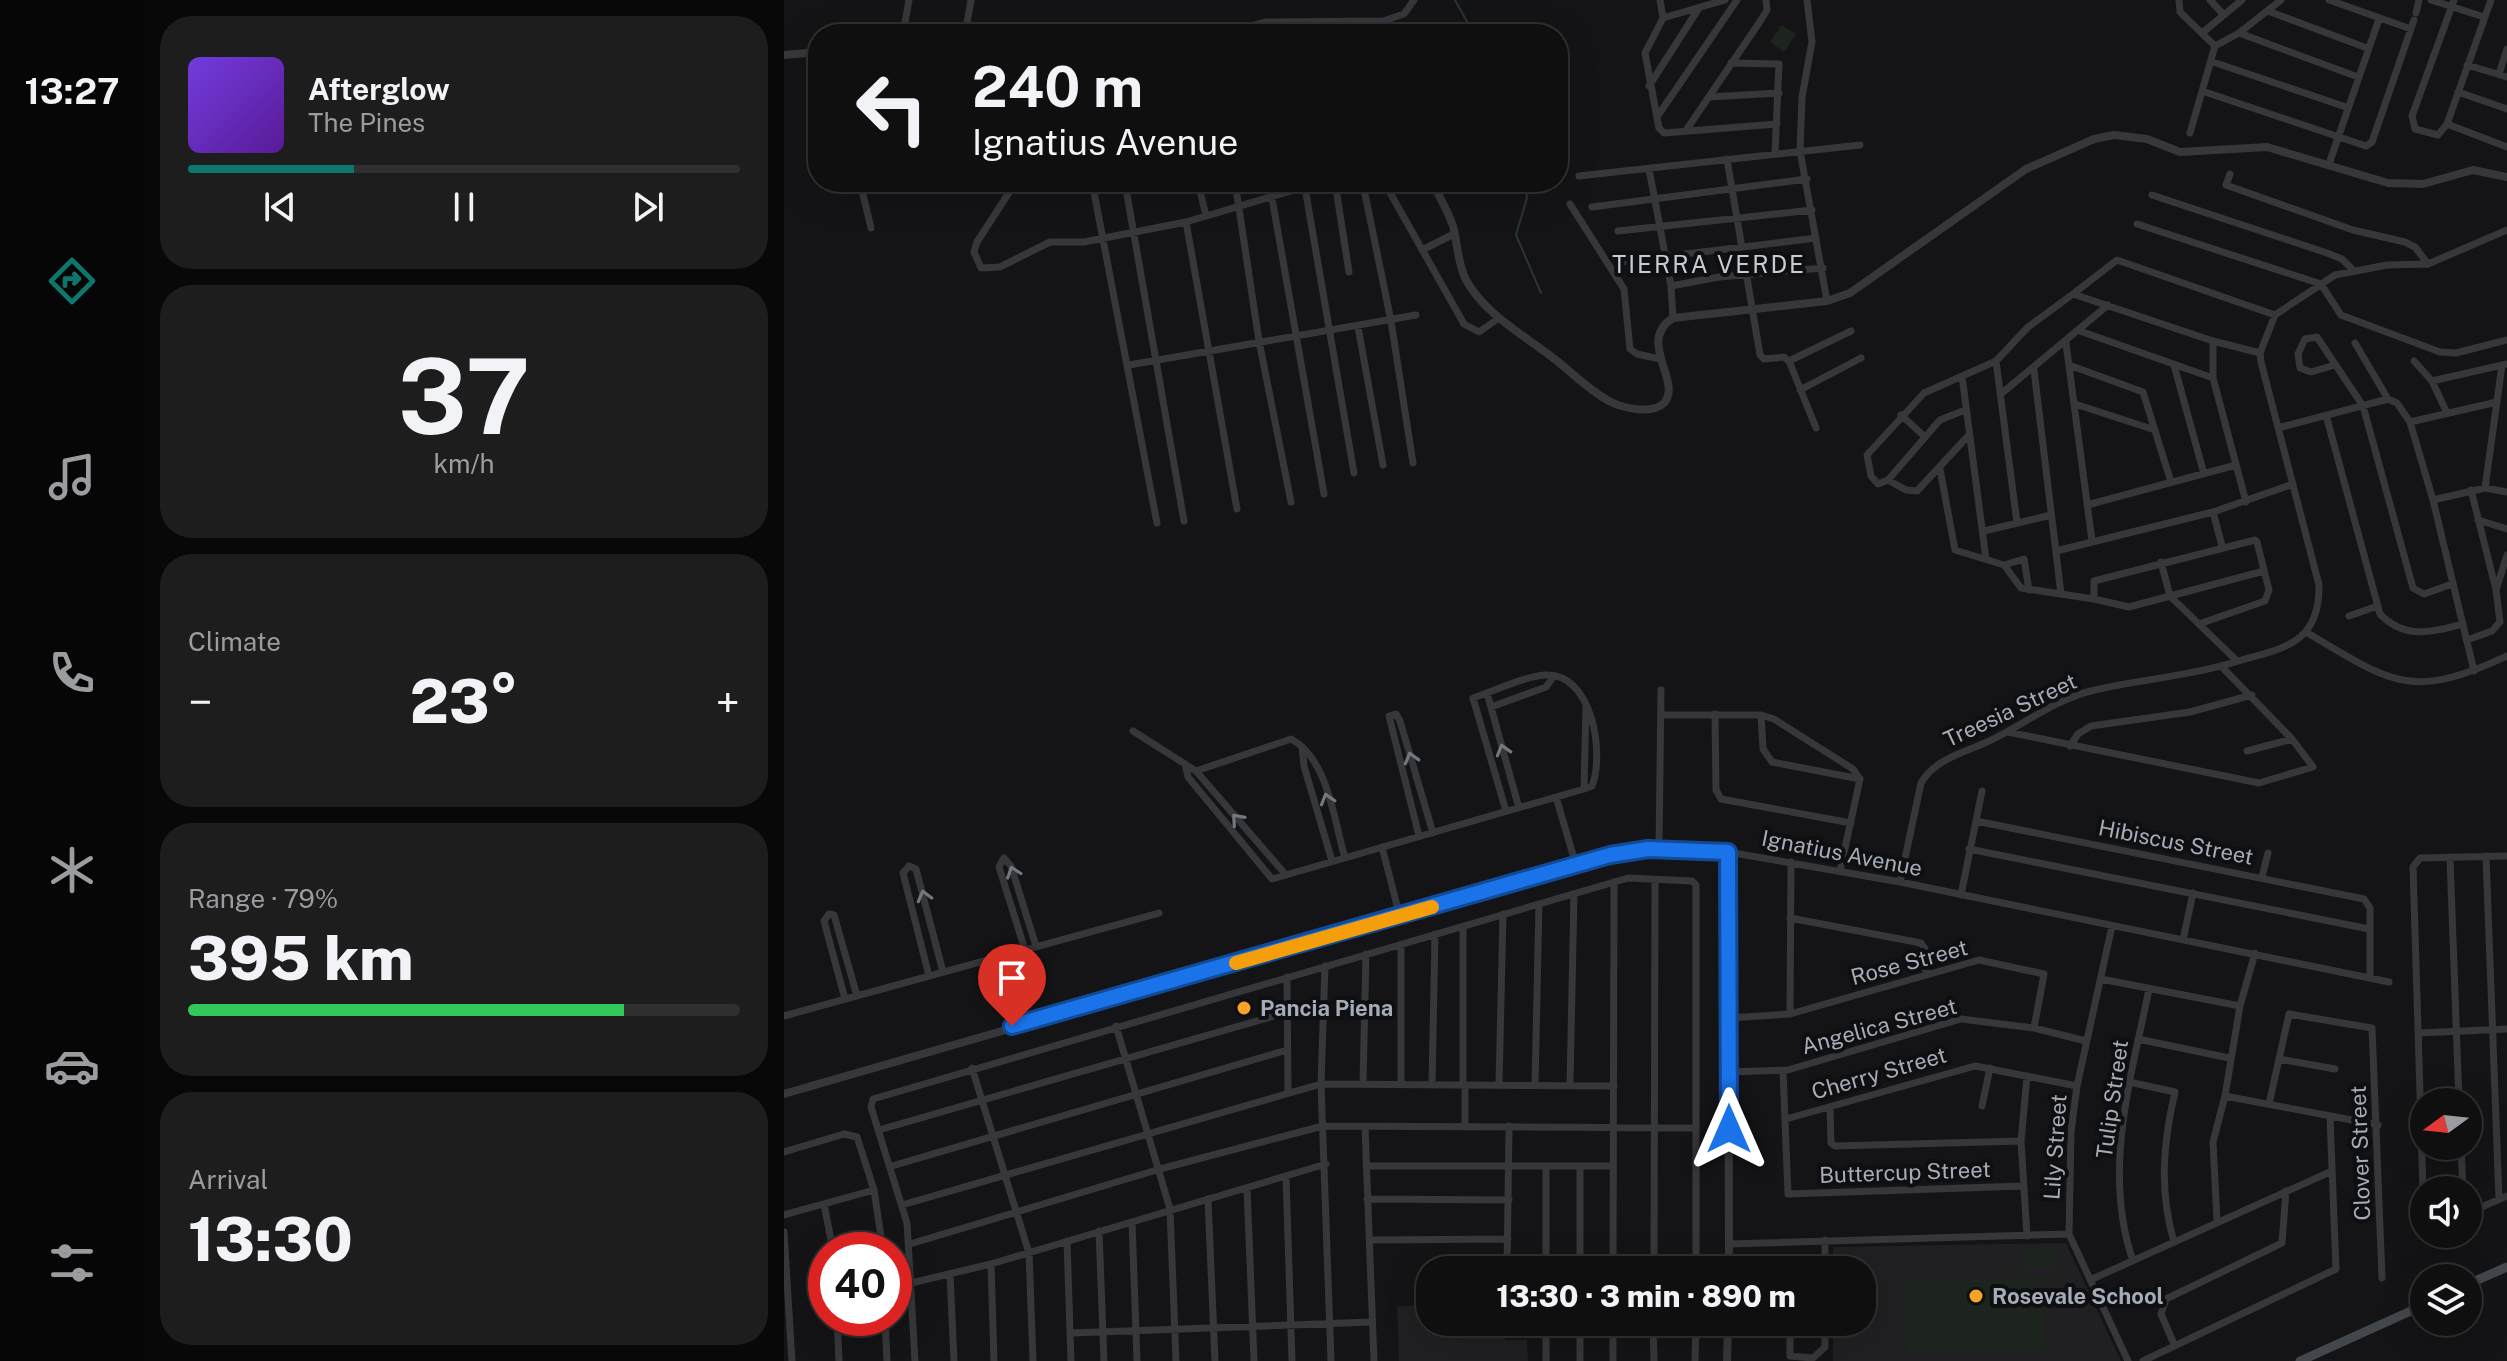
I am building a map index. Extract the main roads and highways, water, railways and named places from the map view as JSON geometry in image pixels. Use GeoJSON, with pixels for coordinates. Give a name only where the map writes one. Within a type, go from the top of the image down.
{"type":"FeatureCollection","features":[{"type":"Feature","properties":{"kind":"main road"},"geometry":{"type":"LineString","coordinates":[[2482,1278],[2507,1267]]}},
{"type":"Feature","properties":{"kind":"main road"},"geometry":{"type":"LineString","coordinates":[[2300,1361],[2410,1311]]}},
{"type":"Feature","properties":{"kind":"waterway"},"geometry":{"type":"LineString","coordinates":[[1455,0],[1468,24]]}},
{"type":"Feature","properties":{"kind":"waterway"},"geometry":{"type":"LineString","coordinates":[[1526,192],[1516,235],[1541,293]]}},
{"type":"Feature","properties":{"kind":"place","name":"Pancia Piena"},"geometry":{"type":"Point","coordinates":[1244,1008]}},
{"type":"Feature","properties":{"kind":"place","name":"Rosevale School"},"geometry":{"type":"Point","coordinates":[1976,1296]}},
{"type":"Feature","properties":{"kind":"district","name":"TIERRA VERDE"},"geometry":{"type":"Point","coordinates":[1709,264]}}]}
